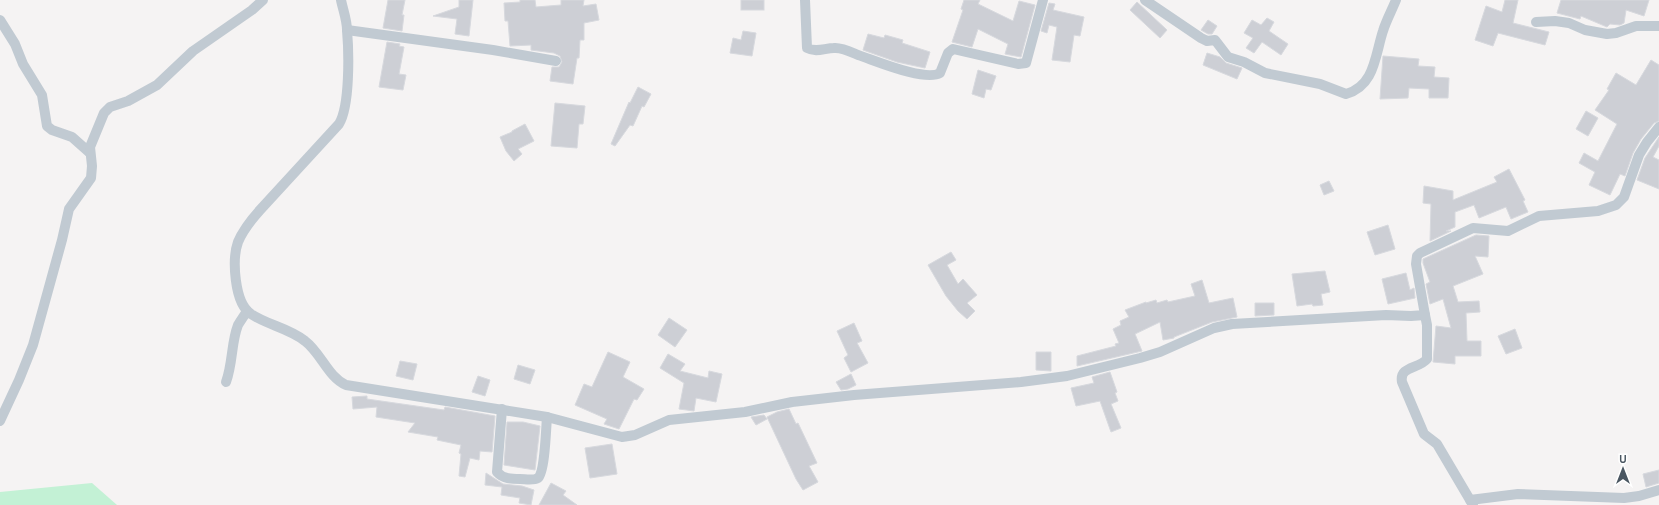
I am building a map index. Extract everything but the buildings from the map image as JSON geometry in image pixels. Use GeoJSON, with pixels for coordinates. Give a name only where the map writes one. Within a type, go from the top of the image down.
{"type":"FeatureCollection","features":[{"type":"Feature","properties":{"kind":"street"},"geometry":{"type":"LineString","coordinates":[[0,421],[33,345],[69,209],[90,178],[92,166],[90,147],[104,113],[108,108],[128,101],[157,85],[193,50],[252,10],[263,0]]}},
{"type":"Feature","properties":{"kind":"street"},"geometry":{"type":"LineString","coordinates":[[341,0],[347,30],[348,75],[341,121],[245,228],[237,244],[235,263],[237,285],[243,304],[247,311],[254,316],[304,339],[314,348],[339,382],[346,385],[547,417],[628,437],[672,419],[745,412],[792,402],[854,395],[1020,382],[1067,376],[1160,352],[1214,328],[1232,324],[1386,315],[1425,315]]}},
{"type":"Feature","properties":{"kind":"street"},"geometry":{"type":"LineString","coordinates":[[804,0],[806,46],[809,49],[822,50],[836,48],[907,71],[927,75],[937,75],[940,73],[948,53],[953,50],[1018,64],[1026,63],[1043,0]]}},
{"type":"Feature","properties":{"kind":"street"},"geometry":{"type":"LineString","coordinates":[[1145,0],[1201,38],[1207,41],[1214,40],[1228,57],[1244,62],[1265,73],[1320,84],[1346,94],[1359,89],[1368,80],[1375,63],[1383,32],[1396,0]]}},
{"type":"Feature","properties":{"kind":"street"},"geometry":{"type":"LineString","coordinates":[[0,20],[16,44],[23,64],[42,96],[47,125],[52,130],[72,137],[90,154]]}},
{"type":"Feature","properties":{"kind":"street"},"geometry":{"type":"LineString","coordinates":[[1536,22],[1555,21],[1569,23],[1585,30],[1607,34],[1616,33],[1636,26],[1659,26]]}},
{"type":"Feature","properties":{"kind":"street"},"geometry":{"type":"LineString","coordinates":[[347,30],[493,50],[556,61]]}},
{"type":"Feature","properties":{"kind":"street"},"geometry":{"type":"LineString","coordinates":[[1659,127],[1639,155],[1624,197],[1616,205],[1598,211],[1539,216],[1508,231],[1473,228],[1420,253],[1417,256],[1416,264],[1427,325],[1427,359],[1422,364],[1404,372],[1401,377],[1424,434],[1437,444],[1472,502],[1518,494],[1624,498],[1639,496],[1659,490]]}},
{"type":"Feature","properties":{"kind":"street"},"geometry":{"type":"LineString","coordinates":[[226,382],[238,325],[247,311]]}},
{"type":"Feature","properties":{"kind":"street"},"geometry":{"type":"LineString","coordinates":[[502,409],[497,472],[501,476],[513,479],[534,480],[540,476],[544,460],[547,417]]}},
{"type":"Feature","properties":{"kind":"green space"},"geometry":{"type":"Polygon","coordinates":[[[92,483],[117,505],[0,505],[0,492],[92,483]]]}}]}
